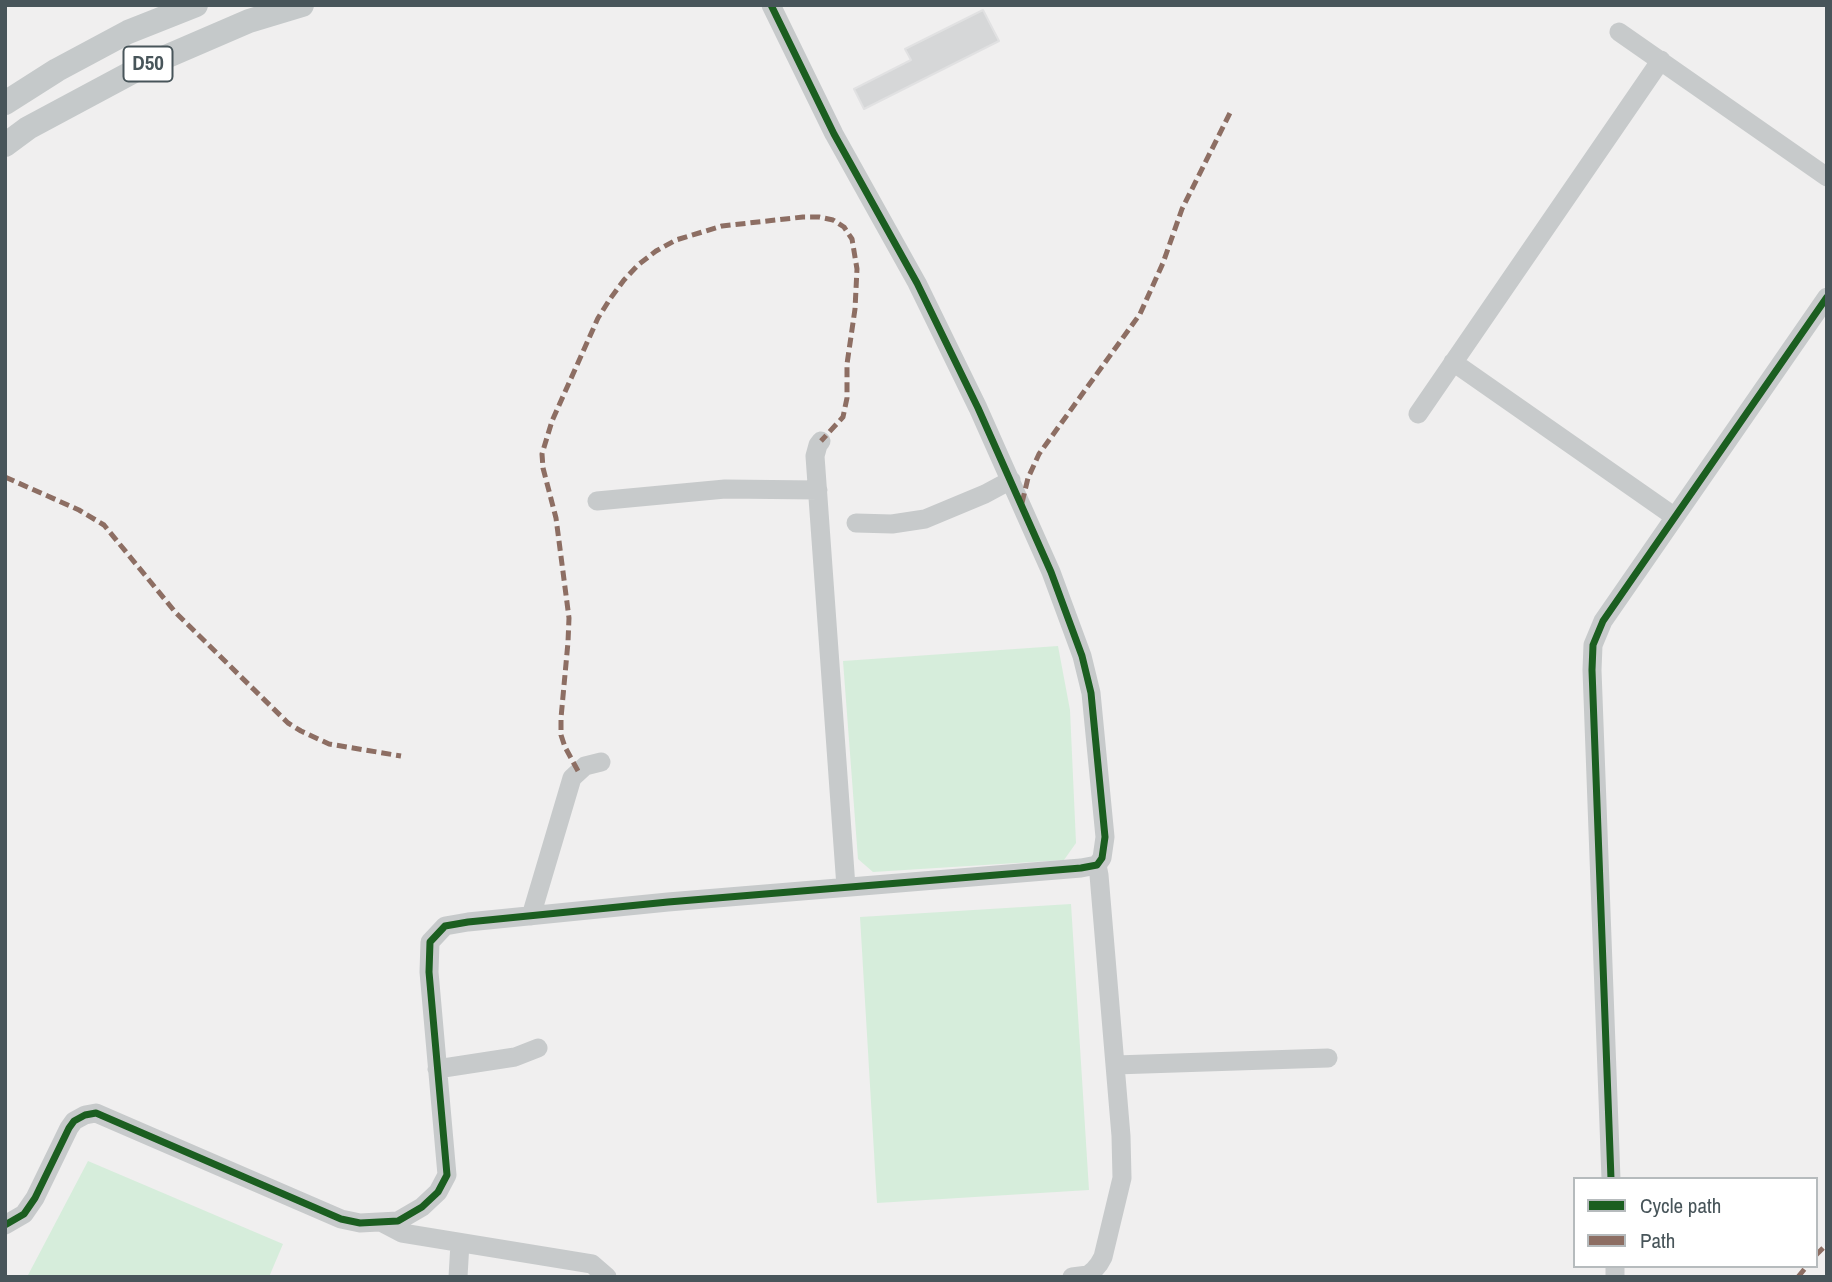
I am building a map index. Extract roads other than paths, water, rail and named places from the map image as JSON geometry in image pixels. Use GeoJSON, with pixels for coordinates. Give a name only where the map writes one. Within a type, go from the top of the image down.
{"type":"FeatureCollection","features":[{"type":"Feature","properties":{"kind":"main road","name":"D50"},"geometry":{"type":"LineString","coordinates":[[5,145],[28,128],[140,68],[249,22],[302,5]]}},
{"type":"Feature","properties":{"kind":"main road","name":"D50"},"geometry":{"type":"LineString","coordinates":[[5,103],[57,70],[128,32],[189,6]]}},
{"type":"Feature","properties":{"kind":"street"},"geometry":{"type":"LineString","coordinates":[[5,1225],[24,1214],[35,1198],[74,1121],[96,1113],[341,1219],[360,1223],[398,1221],[422,1207],[438,1192],[447,1175],[429,972],[430,942],[445,926],[668,902],[1081,868],[1097,865],[1102,858],[1105,837],[1091,693],[1069,617],[1011,480],[917,283],[834,134],[771,5]]}},
{"type":"Feature","properties":{"kind":"street"},"geometry":{"type":"LineString","coordinates":[[1619,32],[1827,177]]}},
{"type":"Feature","properties":{"kind":"street"},"geometry":{"type":"LineString","coordinates":[[1418,414],[1661,60]]}},
{"type":"Feature","properties":{"kind":"street"},"geometry":{"type":"LineString","coordinates":[[1611,1177],[1593,645],[1603,621],[1827,297]]}},
{"type":"Feature","properties":{"kind":"street"},"geometry":{"type":"LineString","coordinates":[[1454,362],[1675,517]]}},
{"type":"Feature","properties":{"kind":"street"},"geometry":{"type":"LineString","coordinates":[[821,441],[816,456],[846,887]]}},
{"type":"Feature","properties":{"kind":"street"},"geometry":{"type":"LineString","coordinates":[[856,523],[892,524],[925,519],[1011,480]]}},
{"type":"Feature","properties":{"kind":"street"},"geometry":{"type":"LineString","coordinates":[[597,501],[724,489],[818,490]]}},
{"type":"Feature","properties":{"kind":"street"},"geometry":{"type":"LineString","coordinates":[[531,916],[572,778],[585,766],[601,762]]}},
{"type":"Feature","properties":{"kind":"street"},"geometry":{"type":"LineString","coordinates":[[1072,1277],[1087,1275],[1099,1264],[1122,1178],[1121,1136],[1097,865]]}},
{"type":"Feature","properties":{"kind":"street"},"geometry":{"type":"LineString","coordinates":[[437,1069],[515,1056],[538,1048]]}},
{"type":"Feature","properties":{"kind":"street"},"geometry":{"type":"LineString","coordinates":[[1115,1065],[1328,1058]]}},
{"type":"Feature","properties":{"kind":"street"},"geometry":{"type":"LineString","coordinates":[[380,1222],[402,1233],[592,1264],[607,1277]]}},
{"type":"Feature","properties":{"kind":"street"},"geometry":{"type":"LineString","coordinates":[[458,1277],[460,1242]]}}]}
